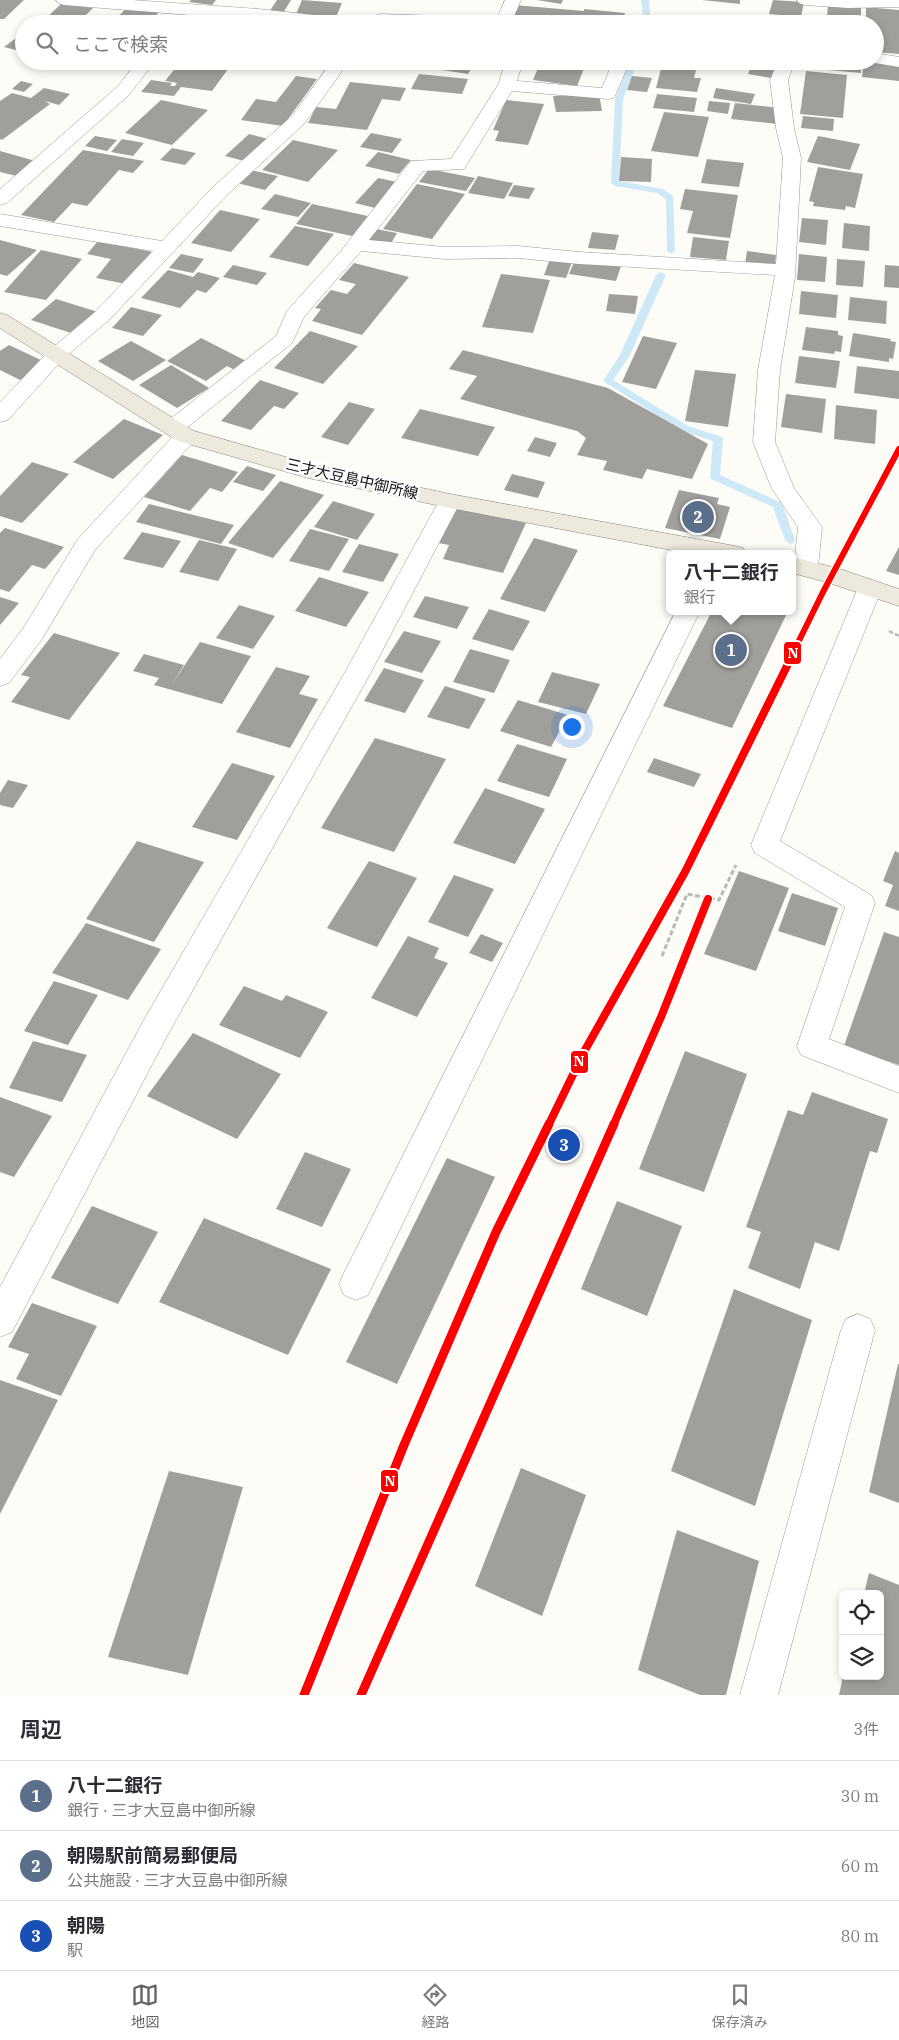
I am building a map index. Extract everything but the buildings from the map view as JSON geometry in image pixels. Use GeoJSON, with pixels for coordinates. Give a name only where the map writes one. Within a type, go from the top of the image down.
{"type":"FeatureCollection","features":[{"type":"Feature","properties":{"kind":"main road","name":"三才大豆島中御所線"},"geometry":{"type":"LineString","coordinates":[[0,319],[180,432],[308,470],[450,501],[707,550]]}},
{"type":"Feature","properties":{"kind":"main road"},"geometry":{"type":"LineString","coordinates":[[799,566],[899,598]]}},
{"type":"Feature","properties":{"kind":"street"},"geometry":{"type":"LineString","coordinates":[[64,0],[267,15]]}},
{"type":"Feature","properties":{"kind":"street"},"geometry":{"type":"LineString","coordinates":[[258,14],[271,0]]}},
{"type":"Feature","properties":{"kind":"street"},"geometry":{"type":"LineString","coordinates":[[511,15],[513,0]]}},
{"type":"Feature","properties":{"kind":"street"},"geometry":{"type":"LineString","coordinates":[[805,0],[848,3],[899,2]]}},
{"type":"Feature","properties":{"kind":"street"},"geometry":{"type":"LineString","coordinates":[[191,15],[195,11]]}},
{"type":"Feature","properties":{"kind":"street"},"geometry":{"type":"LineString","coordinates":[[884,60],[899,62]]}},
{"type":"Feature","properties":{"kind":"street"},"geometry":{"type":"LineString","coordinates":[[0,199],[122,91],[140,70]]}},
{"type":"Feature","properties":{"kind":"street"},"geometry":{"type":"LineString","coordinates":[[0,414],[57,354],[102,316],[166,247],[256,156],[299,119],[334,70]]}},
{"type":"Feature","properties":{"kind":"street"},"geometry":{"type":"LineString","coordinates":[[0,677],[33,634],[86,545],[180,432],[285,339],[294,315],[355,245],[418,165],[457,165],[507,85],[512,70]]}},
{"type":"Feature","properties":{"kind":"street"},"geometry":{"type":"LineString","coordinates":[[507,85],[608,94],[618,70]]}},
{"type":"Feature","properties":{"kind":"street"},"geometry":{"type":"LineString","coordinates":[[783,70],[779,80],[785,128],[792,158],[785,270],[770,370],[764,442],[783,489],[810,527],[799,566]]}},
{"type":"Feature","properties":{"kind":"street"},"geometry":{"type":"LineString","coordinates":[[0,220],[166,247]]}},
{"type":"Feature","properties":{"kind":"street"},"geometry":{"type":"LineString","coordinates":[[355,245],[445,253],[518,252],[579,258],[785,270]]}},
{"type":"Feature","properties":{"kind":"street"},"geometry":{"type":"LineString","coordinates":[[0,1321],[156,1028],[356,674],[450,501]]}},
{"type":"Feature","properties":{"kind":"street"},"geometry":{"type":"LineString","coordinates":[[870,588],[765,844],[860,903],[812,1046],[899,1080]]}},
{"type":"Feature","properties":{"kind":"street"},"geometry":{"type":"LineString","coordinates":[[356,1284],[686,615]]}},
{"type":"Feature","properties":{"kind":"street"},"geometry":{"type":"LineString","coordinates":[[759,1695],[858,1330]]}},
{"type":"Feature","properties":{"kind":"path"},"geometry":{"type":"LineString","coordinates":[[662,956],[687,894],[719,900],[746,847],[765,844]]}},
{"type":"Feature","properties":{"kind":"waterway"},"geometry":{"type":"LineString","coordinates":[[645,0],[647,15]]}},
{"type":"Feature","properties":{"kind":"waterway"},"geometry":{"type":"LineString","coordinates":[[630,70],[619,99],[615,183],[660,191],[670,198],[671,251]]}},
{"type":"Feature","properties":{"kind":"waterway"},"geometry":{"type":"LineString","coordinates":[[661,275],[625,355],[608,381],[684,428],[718,439],[715,477],[778,505],[790,540]]}},
{"type":"Feature","properties":{"kind":"transit line","name":"N"},"geometry":{"type":"LineString","coordinates":[[304,1695],[404,1445],[496,1232],[585,1050],[685,872],[823,592],[899,449]]}},
{"type":"Feature","properties":{"kind":"transit line","name":"N"},"geometry":{"type":"LineString","coordinates":[[361,1695],[661,1017],[708,899]]}},
{"type":"Feature","properties":{"kind":"place","name":"朝陽駅前簡易郵便局"},"geometry":{"type":"Point","coordinates":[698,517]}},
{"type":"Feature","properties":{"kind":"place","name":"八十二銀行"},"geometry":{"type":"Point","coordinates":[731,650]}},
{"type":"Feature","properties":{"kind":"place","name":"朝陽"},"geometry":{"type":"Point","coordinates":[564,1145]}}]}
